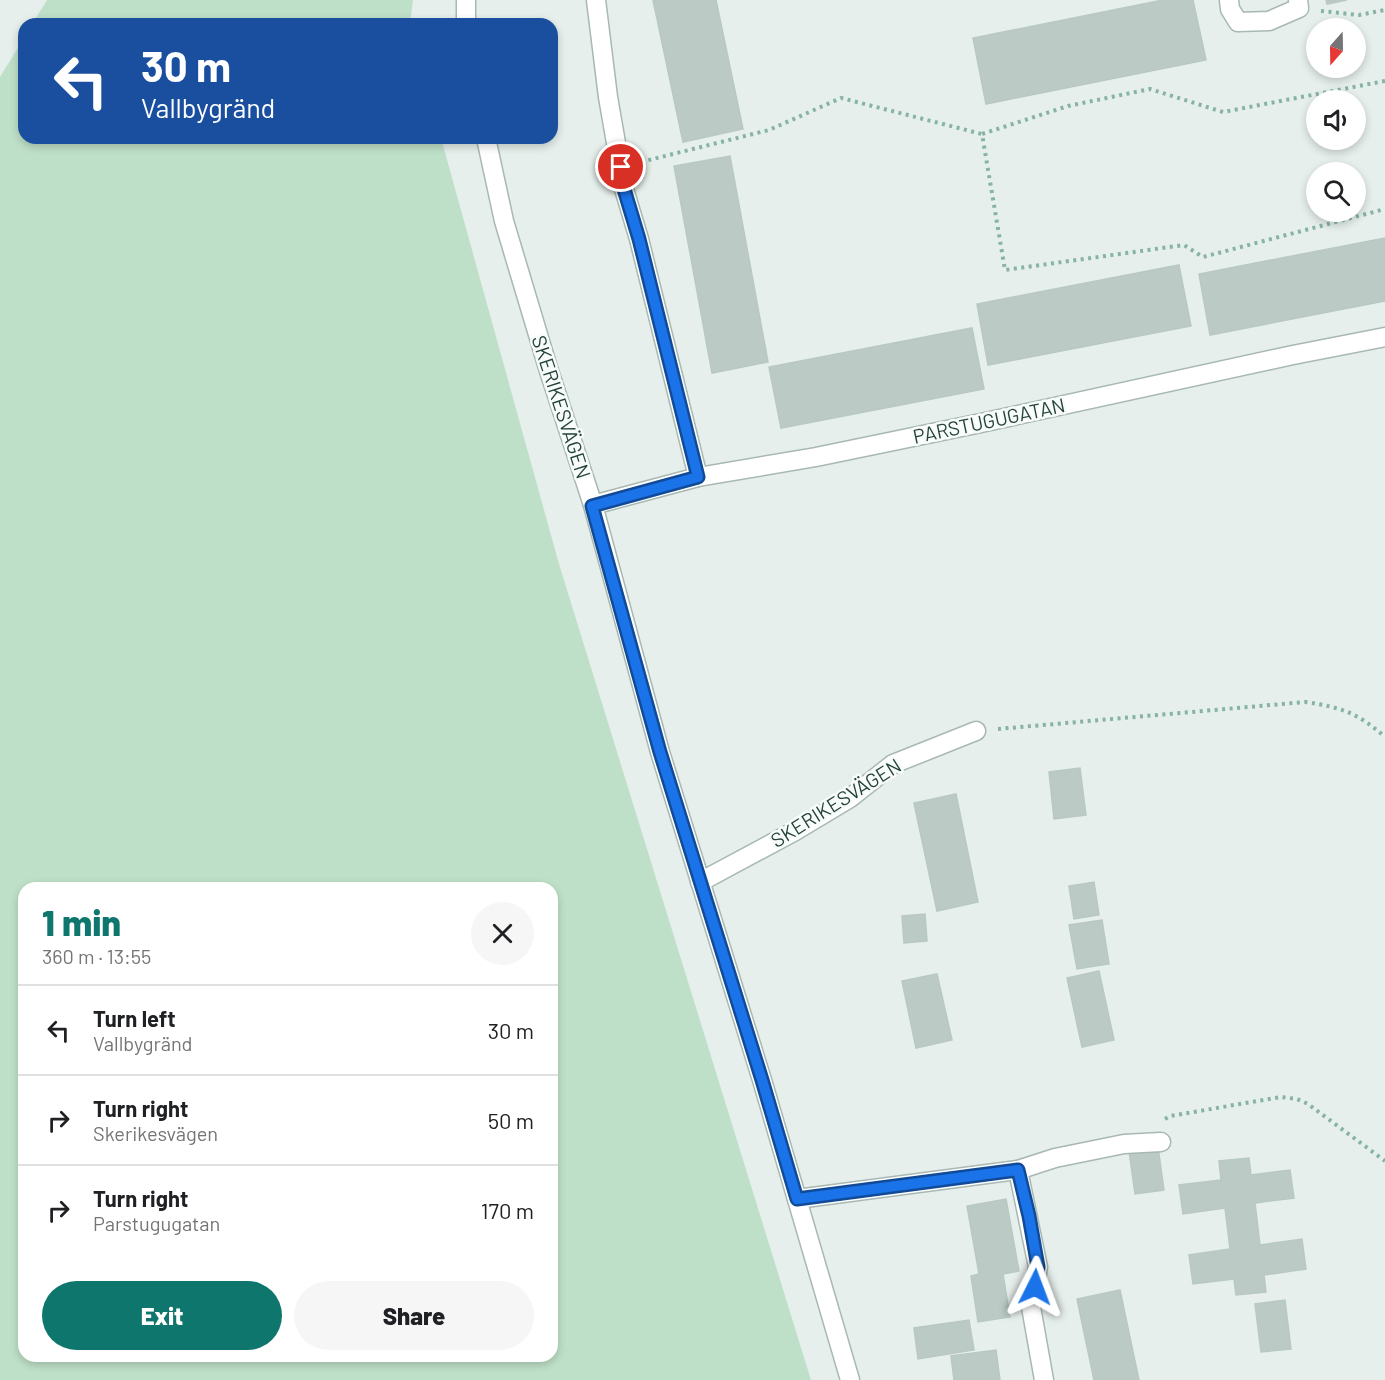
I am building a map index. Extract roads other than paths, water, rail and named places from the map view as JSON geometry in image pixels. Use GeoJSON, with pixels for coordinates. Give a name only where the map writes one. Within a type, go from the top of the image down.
{"type":"FeatureCollection","features":[{"type":"Feature","properties":{"kind":"street"},"geometry":{"type":"LineString","coordinates":[[466,0],[466,18]]}},
{"type":"Feature","properties":{"kind":"street"},"geometry":{"type":"LineString","coordinates":[[596,0],[608,97],[624,189],[639,239],[698,477]]}},
{"type":"Feature","properties":{"kind":"street"},"geometry":{"type":"LineString","coordinates":[[1229,0],[1230,9],[1238,22],[1269,21],[1298,4]]}},
{"type":"Feature","properties":{"kind":"street","name":"SKERIKESVÄGEN"},"geometry":{"type":"LineString","coordinates":[[487,144],[504,220],[592,506],[660,752],[850,1380]]}},
{"type":"Feature","properties":{"kind":"street","name":"PARSTUGUGATAN"},"geometry":{"type":"LineString","coordinates":[[592,506],[698,477],[816,457],[1385,337]]}},
{"type":"Feature","properties":{"kind":"street","name":"SKERIKESVÄGEN"},"geometry":{"type":"LineString","coordinates":[[700,882],[795,831],[850,798],[893,764],[976,731]]}},
{"type":"Feature","properties":{"kind":"street"},"geometry":{"type":"LineString","coordinates":[[797,1199],[1018,1170],[1055,1158],[1124,1144],[1161,1142]]}},
{"type":"Feature","properties":{"kind":"street"},"geometry":{"type":"LineString","coordinates":[[1018,1170],[1038,1267],[1031,1307],[1044,1380]]}}]}
